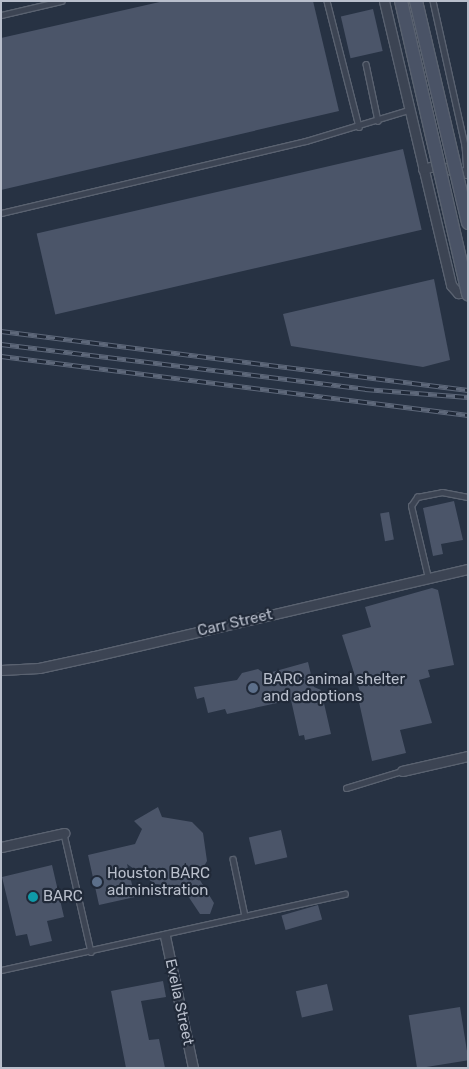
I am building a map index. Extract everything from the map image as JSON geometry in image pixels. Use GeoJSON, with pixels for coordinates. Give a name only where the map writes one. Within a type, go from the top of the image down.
{"type":"FeatureCollection","features":[{"type":"Feature","properties":{"kind":"main road"},"geometry":{"type":"LineString","coordinates":[[401,1],[468,294]]}},
{"type":"Feature","properties":{"kind":"main road"},"geometry":{"type":"LineString","coordinates":[[416,1],[468,223]]}},
{"type":"Feature","properties":{"kind":"street"},"geometry":{"type":"LineString","coordinates":[[384,1],[451,286],[458,293],[468,294]]}},
{"type":"Feature","properties":{"kind":"street"},"geometry":{"type":"LineString","coordinates":[[424,168],[434,166],[468,173]]}},
{"type":"Feature","properties":{"kind":"street","name":"Carr Street"},"geometry":{"type":"LineString","coordinates":[[1,670],[39,668],[468,569]]}},
{"type":"Feature","properties":{"kind":"street"},"geometry":{"type":"LineString","coordinates":[[402,771],[468,756]]}},
{"type":"Feature","properties":{"kind":"street"},"geometry":{"type":"LineString","coordinates":[[1,847],[64,833]]}},
{"type":"Feature","properties":{"kind":"street","name":"Evella Street"},"geometry":{"type":"LineString","coordinates":[[165,936],[193,1068]]}},
{"type":"Feature","properties":{"kind":"lane"},"geometry":{"type":"LineString","coordinates":[[1,15],[61,1]]}},
{"type":"Feature","properties":{"kind":"lane"},"geometry":{"type":"LineString","coordinates":[[327,1],[359,127]]}},
{"type":"Feature","properties":{"kind":"lane"},"geometry":{"type":"LineString","coordinates":[[433,1],[465,145],[468,173]]}},
{"type":"Feature","properties":{"kind":"lane"},"geometry":{"type":"LineString","coordinates":[[366,64],[378,121]]}},
{"type":"Feature","properties":{"kind":"lane"},"geometry":{"type":"LineString","coordinates":[[1,213],[359,127],[410,109]]}},
{"type":"Feature","properties":{"kind":"lane"},"geometry":{"type":"LineString","coordinates":[[465,145],[468,139]]}},
{"type":"Feature","properties":{"kind":"lane"},"geometry":{"type":"LineString","coordinates":[[428,578],[411,506],[417,497],[442,492],[468,497]]}},
{"type":"Feature","properties":{"kind":"lane"},"geometry":{"type":"LineString","coordinates":[[346,788],[402,771]]}},
{"type":"Feature","properties":{"kind":"lane"},"geometry":{"type":"LineString","coordinates":[[64,833],[91,952]]}},
{"type":"Feature","properties":{"kind":"lane"},"geometry":{"type":"LineString","coordinates":[[233,859],[245,916]]}},
{"type":"Feature","properties":{"kind":"lane"},"geometry":{"type":"LineString","coordinates":[[1,970],[165,936],[345,894]]}},
{"type":"Feature","properties":{"kind":"building"},"geometry":{"type":"Polygon","coordinates":[[[164,1],[313,1],[339,111],[1,190],[1,38],[164,1]]]}},
{"type":"Feature","properties":{"kind":"building"},"geometry":{"type":"Polygon","coordinates":[[[373,9],[383,51],[351,58],[341,16],[373,9]]]}},
{"type":"Feature","properties":{"kind":"building"},"geometry":{"type":"Polygon","coordinates":[[[403,149],[422,230],[55,314],[37,234],[403,149]]]}},
{"type":"Feature","properties":{"kind":"building"},"geometry":{"type":"Polygon","coordinates":[[[434,279],[450,360],[423,367],[291,346],[283,314],[434,279]]]}},
{"type":"Feature","properties":{"kind":"building"},"geometry":{"type":"Polygon","coordinates":[[[454,501],[463,540],[441,544],[443,554],[433,556],[423,508],[454,501]]]}},
{"type":"Feature","properties":{"kind":"building"},"geometry":{"type":"Polygon","coordinates":[[[389,512],[394,540],[385,541],[380,514],[389,512]]]}},
{"type":"Feature","properties":{"kind":"building"},"geometry":{"type":"Polygon","coordinates":[[[432,588],[438,590],[454,665],[428,670],[430,677],[419,680],[432,723],[400,730],[406,753],[372,761],[357,693],[360,692],[342,635],[371,627],[365,607],[432,588]]]}},
{"type":"Feature","properties":{"kind":"building"},"geometry":{"type":"Polygon","coordinates":[[[308,662],[314,687],[321,690],[331,734],[305,740],[304,735],[299,736],[291,700],[227,714],[225,709],[208,713],[204,697],[197,699],[194,687],[237,680],[242,673],[258,669],[265,674],[308,662]]]}},
{"type":"Feature","properties":{"kind":"building"},"geometry":{"type":"Polygon","coordinates":[[[158,807],[162,817],[192,822],[203,833],[207,861],[198,877],[214,903],[210,914],[200,914],[182,887],[155,884],[127,864],[135,897],[99,905],[88,855],[135,844],[142,829],[134,821],[158,807]]]}},
{"type":"Feature","properties":{"kind":"building"},"geometry":{"type":"Polygon","coordinates":[[[281,830],[287,857],[255,865],[249,837],[281,830]]]}},
{"type":"Feature","properties":{"kind":"building","name":"BARC"},"geometry":{"type":"Polygon","coordinates":[[[52,865],[64,917],[47,921],[52,941],[30,946],[27,934],[16,936],[2,877],[52,865]]]}},
{"type":"Feature","properties":{"kind":"building"},"geometry":{"type":"Polygon","coordinates":[[[318,905],[322,919],[286,930],[281,915],[318,905]]]}},
{"type":"Feature","properties":{"kind":"building"},"geometry":{"type":"Polygon","coordinates":[[[163,981],[166,997],[141,1001],[149,1040],[159,1039],[165,1068],[126,1068],[111,991],[163,981]]]}},
{"type":"Feature","properties":{"kind":"building"},"geometry":{"type":"Polygon","coordinates":[[[327,984],[333,1010],[302,1018],[296,991],[327,984]]]}},
{"type":"Feature","properties":{"kind":"building"},"geometry":{"type":"Polygon","coordinates":[[[460,1007],[468,1060],[417,1068],[409,1015],[460,1007]]]}},
{"type":"Feature","properties":{"kind":"railway"},"geometry":{"type":"LineString","coordinates":[[1,331],[468,390]]}},
{"type":"Feature","properties":{"kind":"railway"},"geometry":{"type":"LineString","coordinates":[[1,344],[365,389],[468,397]]}},
{"type":"Feature","properties":{"kind":"railway"},"geometry":{"type":"LineString","coordinates":[[1,356],[468,415]]}},
{"type":"Feature","properties":{"kind":"place","name":"BARC animal shelter and adoptions"},"geometry":{"type":"Point","coordinates":[253,688]}},
{"type":"Feature","properties":{"kind":"place","name":"Houston BARC administration"},"geometry":{"type":"Point","coordinates":[97,882]}},
{"type":"Feature","properties":{"kind":"place","name":"BARC"},"geometry":{"type":"Point","coordinates":[33,897]}}]}
